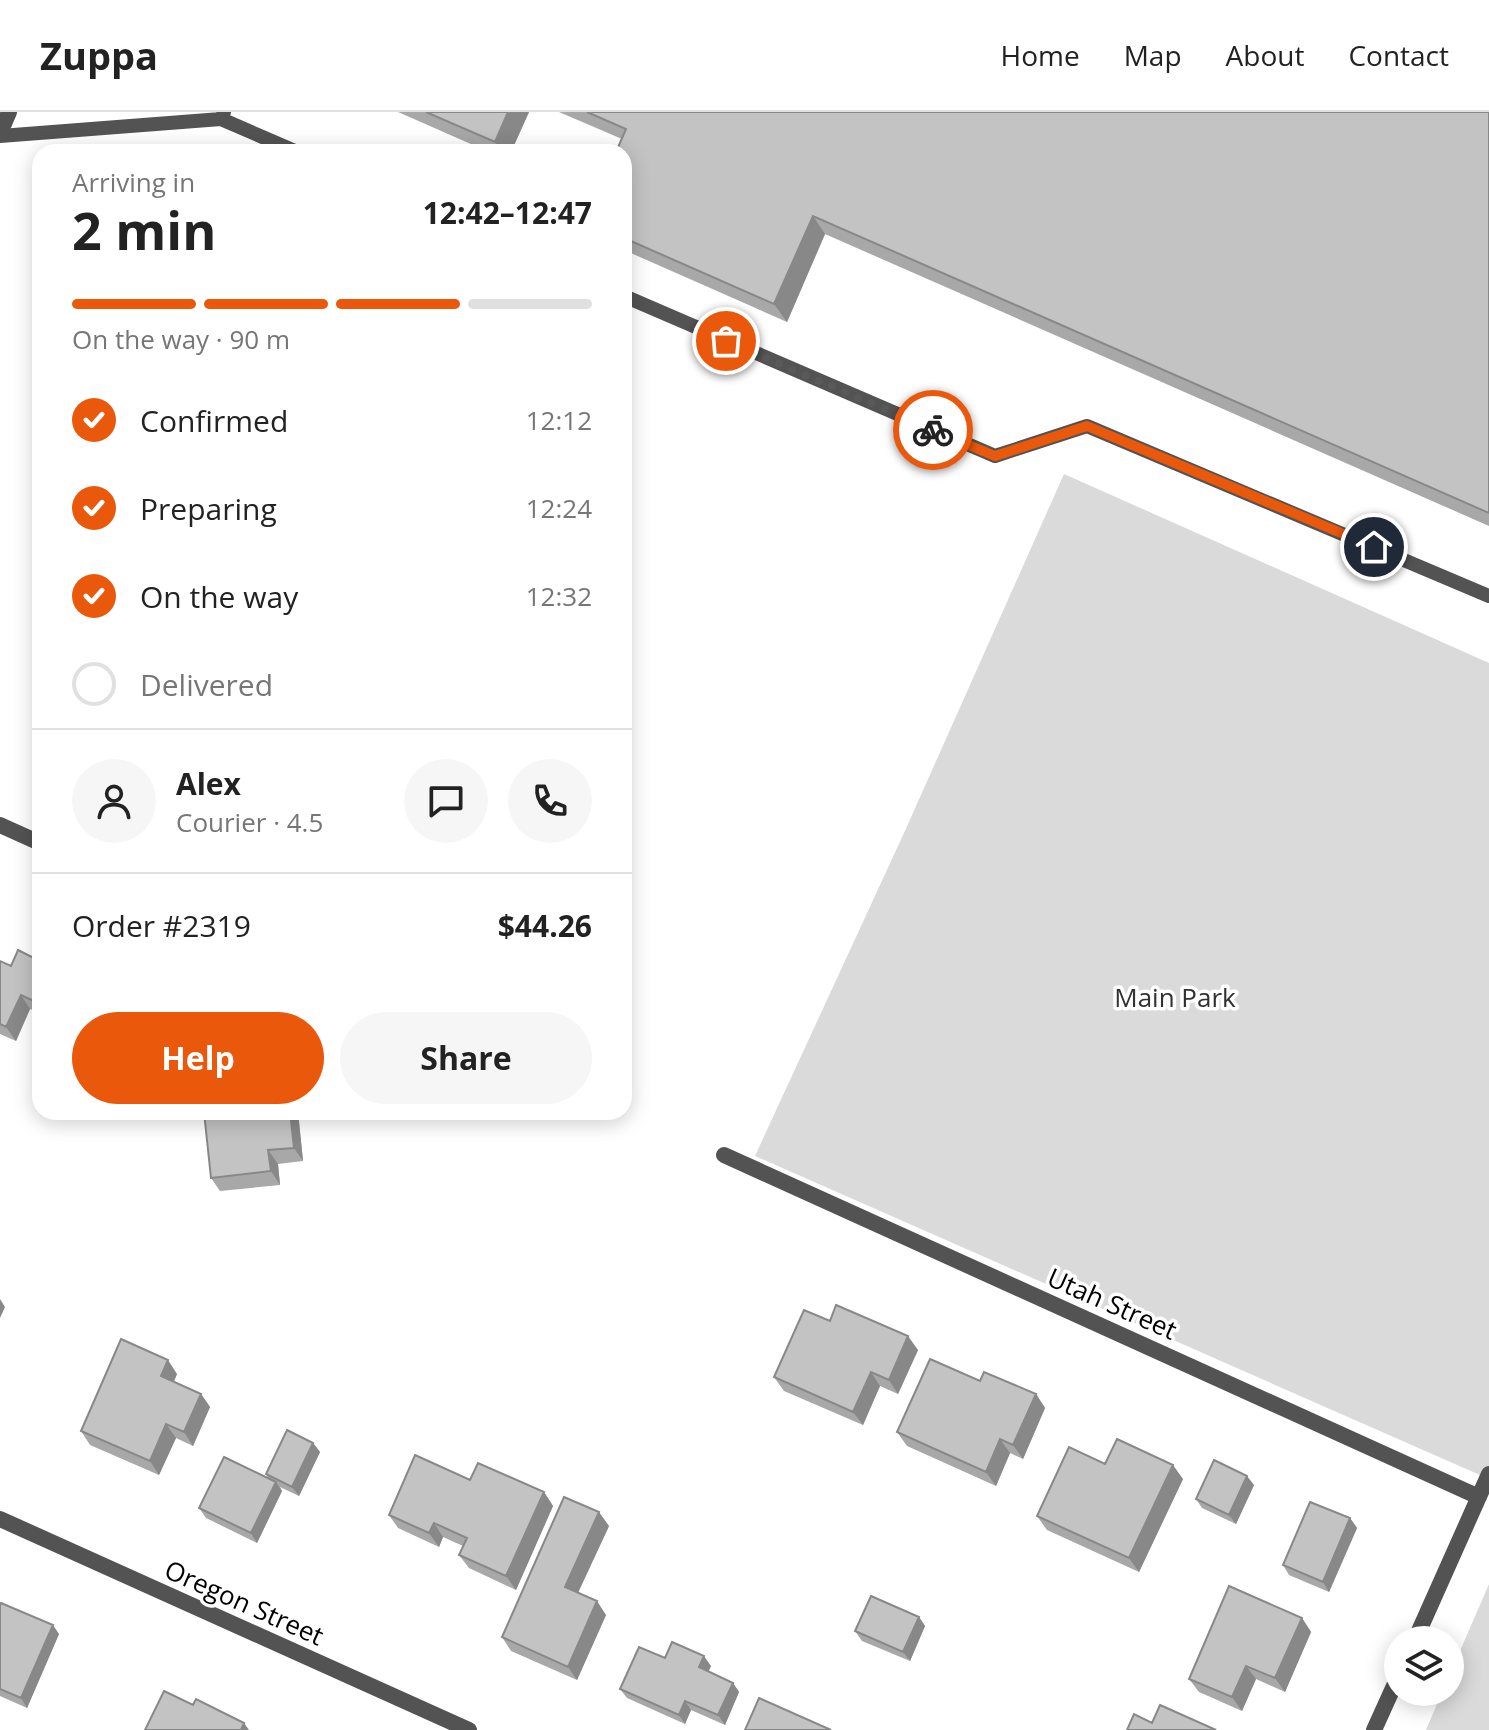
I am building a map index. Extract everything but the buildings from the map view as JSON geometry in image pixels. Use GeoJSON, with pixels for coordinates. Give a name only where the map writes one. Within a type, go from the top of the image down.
{"type":"FeatureCollection","features":[{"type":"Feature","properties":{"kind":"street"},"geometry":{"type":"LineString","coordinates":[[0,134],[9,112]]}},
{"type":"Feature","properties":{"kind":"street"},"geometry":{"type":"LineString","coordinates":[[0,825],[32,839]]}},
{"type":"Feature","properties":{"kind":"street","name":"Utah Street"},"geometry":{"type":"LineString","coordinates":[[724,1155],[1479,1497]]}},
{"type":"Feature","properties":{"kind":"street"},"geometry":{"type":"LineString","coordinates":[[1421,1626],[1489,1474]]}},
{"type":"Feature","properties":{"kind":"street","name":"Oregon Street"},"geometry":{"type":"LineString","coordinates":[[0,1519],[469,1730]]}},
{"type":"Feature","properties":{"kind":"street"},"geometry":{"type":"LineString","coordinates":[[1374,1730],[1385,1706]]}},
{"type":"Feature","properties":{"kind":"lane"},"geometry":{"type":"LineString","coordinates":[[0,134],[223,115],[281,144]]}},
{"type":"Feature","properties":{"kind":"lane"},"geometry":{"type":"LineString","coordinates":[[632,299],[995,456],[1087,426],[1489,596]]}},
{"type":"Feature","properties":{"kind":"green space","name":"Main Park"},"geometry":{"type":"Polygon","coordinates":[[[1064,474],[1489,663],[1489,1479],[755,1156],[904,833],[1064,474]]]}},
{"type":"Feature","properties":{"kind":"green space"},"geometry":{"type":"Polygon","coordinates":[[[1489,1584],[1489,1730],[1426,1730],[1436,1706],[1464,1706],[1464,1642],[1489,1584]]]}},
{"type":"Feature","properties":{"kind":"way so far"},"geometry":{"type":"LineString","coordinates":[[726,341],[933,430]]}},
{"type":"Feature","properties":{"kind":"route"},"geometry":{"type":"LineString","coordinates":[[933,430],[995,456],[1087,426],[1374,547]]}}]}
